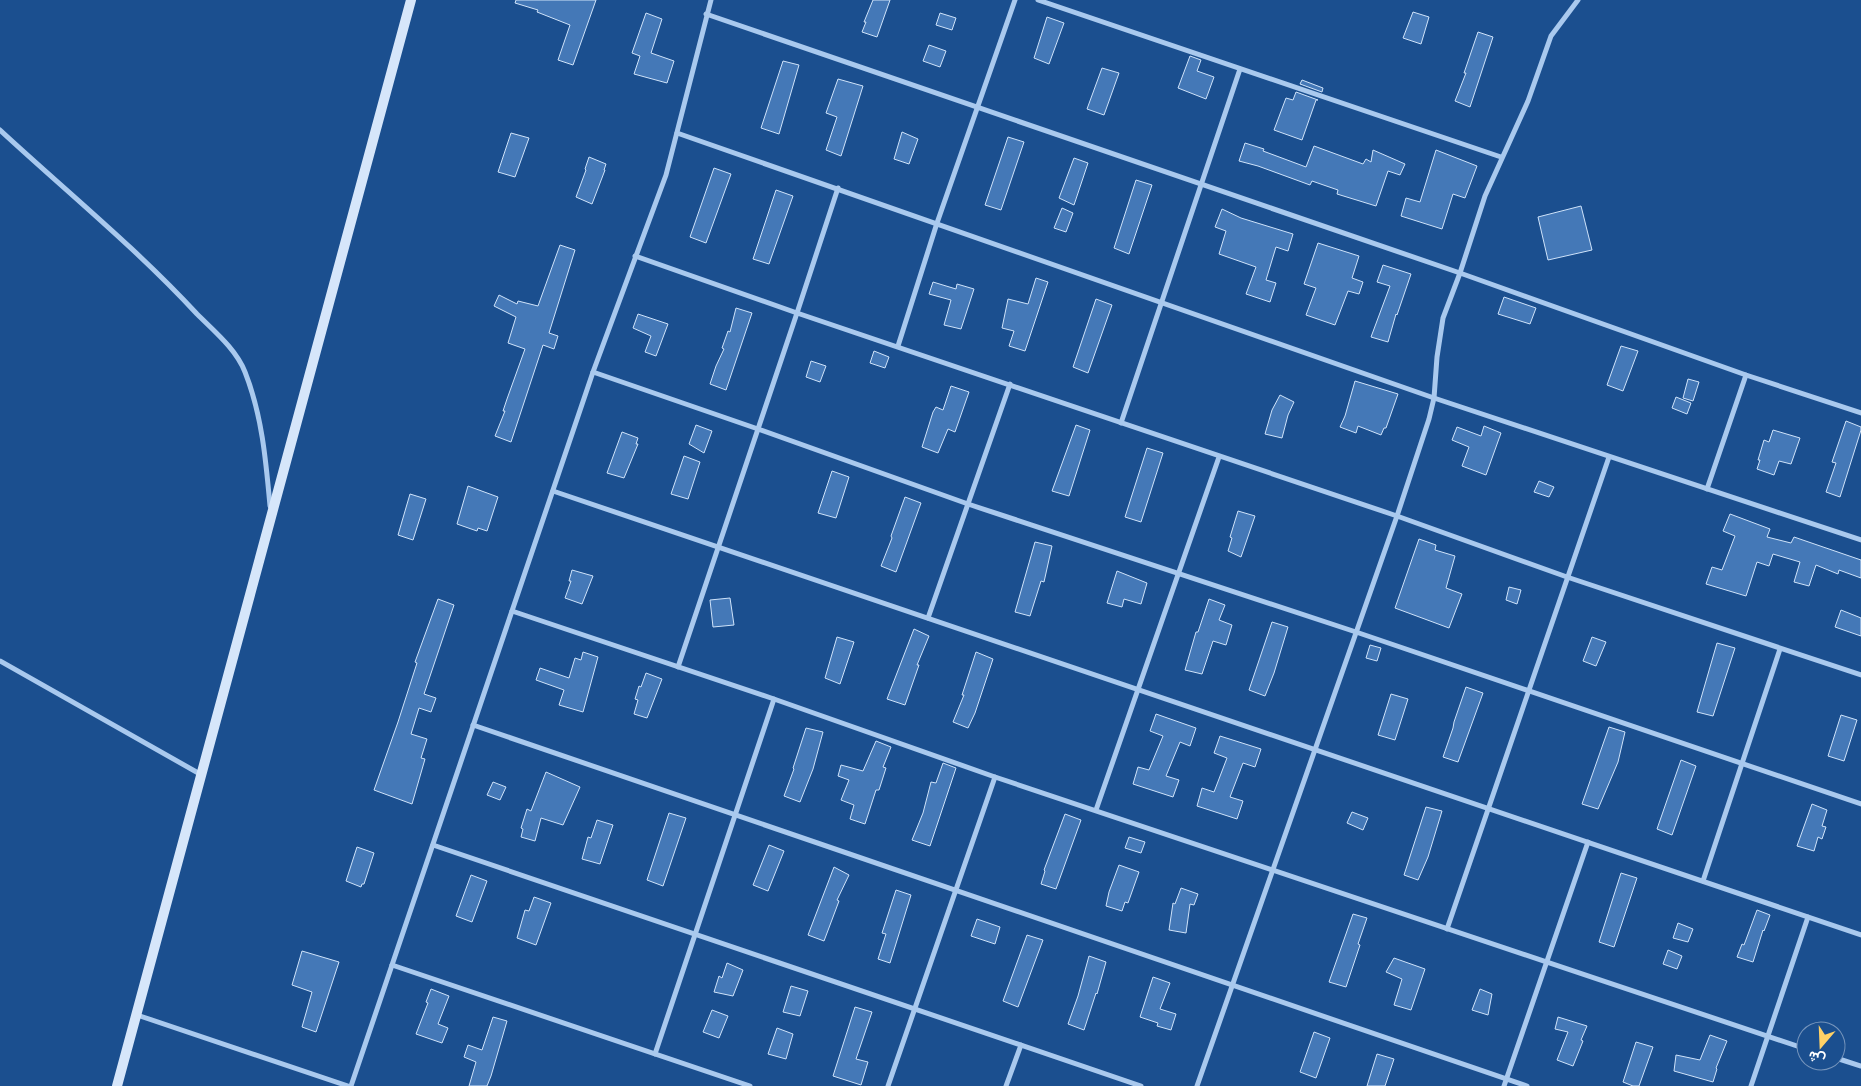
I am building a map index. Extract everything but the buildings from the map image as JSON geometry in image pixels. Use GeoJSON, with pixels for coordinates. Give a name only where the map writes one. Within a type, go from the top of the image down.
{"type":"FeatureCollection","features":[{"type":"Feature","properties":{"kind":"main road"},"geometry":{"type":"LineString","coordinates":[[117,1086],[411,0]]}},
{"type":"Feature","properties":{"kind":"street"},"geometry":{"type":"LineString","coordinates":[[137,1015],[350,1086],[593,372],[666,175],[711,0]]}},
{"type":"Feature","properties":{"kind":"street"},"geometry":{"type":"LineString","coordinates":[[898,346],[937,223],[1015,0]]}},
{"type":"Feature","properties":{"kind":"street"},"geometry":{"type":"LineString","coordinates":[[1038,0],[1501,157]]}},
{"type":"Feature","properties":{"kind":"street"},"geometry":{"type":"LineString","coordinates":[[1197,1086],[1397,516],[1429,419],[1434,398],[1443,318],[1485,196],[1501,157],[1528,101],[1550,36],[1578,0]]}},
{"type":"Feature","properties":{"kind":"street"},"geometry":{"type":"LineString","coordinates":[[706,14],[1861,413]]}},
{"type":"Feature","properties":{"kind":"street"},"geometry":{"type":"LineString","coordinates":[[1121,423],[1240,69]]}},
{"type":"Feature","properties":{"kind":"street"},"geometry":{"type":"LineString","coordinates":[[0,130],[110,227],[181,296],[235,354],[245,372],[262,434],[266,452],[271,514]]}},
{"type":"Feature","properties":{"kind":"street"},"geometry":{"type":"LineString","coordinates":[[677,133],[1434,398],[1861,540]]}},
{"type":"Feature","properties":{"kind":"street"},"geometry":{"type":"LineString","coordinates":[[678,667],[838,188]]}},
{"type":"Feature","properties":{"kind":"street"},"geometry":{"type":"LineString","coordinates":[[636,256],[797,314],[898,346],[1219,457],[1397,516],[1567,577],[1861,675]]}},
{"type":"Feature","properties":{"kind":"street"},"geometry":{"type":"LineString","coordinates":[[593,372],[758,428],[968,504],[1356,632],[1861,804]]}},
{"type":"Feature","properties":{"kind":"street"},"geometry":{"type":"LineString","coordinates":[[1708,489],[1746,374]]}},
{"type":"Feature","properties":{"kind":"street"},"geometry":{"type":"LineString","coordinates":[[928,618],[1010,384]]}},
{"type":"Feature","properties":{"kind":"street"},"geometry":{"type":"LineString","coordinates":[[1096,810],[1219,457]]}},
{"type":"Feature","properties":{"kind":"street"},"geometry":{"type":"LineString","coordinates":[[1447,929],[1609,457]]}},
{"type":"Feature","properties":{"kind":"street"},"geometry":{"type":"LineString","coordinates":[[553,491],[1861,935]]}},
{"type":"Feature","properties":{"kind":"street"},"geometry":{"type":"LineString","coordinates":[[512,611],[774,699],[995,777],[1796,1046]]}},
{"type":"Feature","properties":{"kind":"street"},"geometry":{"type":"LineString","coordinates":[[1703,881],[1780,649]]}},
{"type":"Feature","properties":{"kind":"street"},"geometry":{"type":"LineString","coordinates":[[0,661],[200,774]]}},
{"type":"Feature","properties":{"kind":"street"},"geometry":{"type":"LineString","coordinates":[[655,1054],[774,699]]}},
{"type":"Feature","properties":{"kind":"street"},"geometry":{"type":"LineString","coordinates":[[473,725],[1528,1086]]}},
{"type":"Feature","properties":{"kind":"street"},"geometry":{"type":"LineString","coordinates":[[888,1086],[995,777]]}},
{"type":"Feature","properties":{"kind":"street"},"geometry":{"type":"LineString","coordinates":[[1504,1086],[1588,842]]}},
{"type":"Feature","properties":{"kind":"street"},"geometry":{"type":"LineString","coordinates":[[433,844],[1141,1086]]}},
{"type":"Feature","properties":{"kind":"street"},"geometry":{"type":"LineString","coordinates":[[1751,1086],[1808,917]]}},
{"type":"Feature","properties":{"kind":"street"},"geometry":{"type":"LineString","coordinates":[[392,965],[750,1086]]}},
{"type":"Feature","properties":{"kind":"street"},"geometry":{"type":"LineString","coordinates":[[1006,1086],[1021,1045]]}},
{"type":"Feature","properties":{"kind":"street"},"geometry":{"type":"LineString","coordinates":[[1846,1061],[1861,1066]]}}]}
